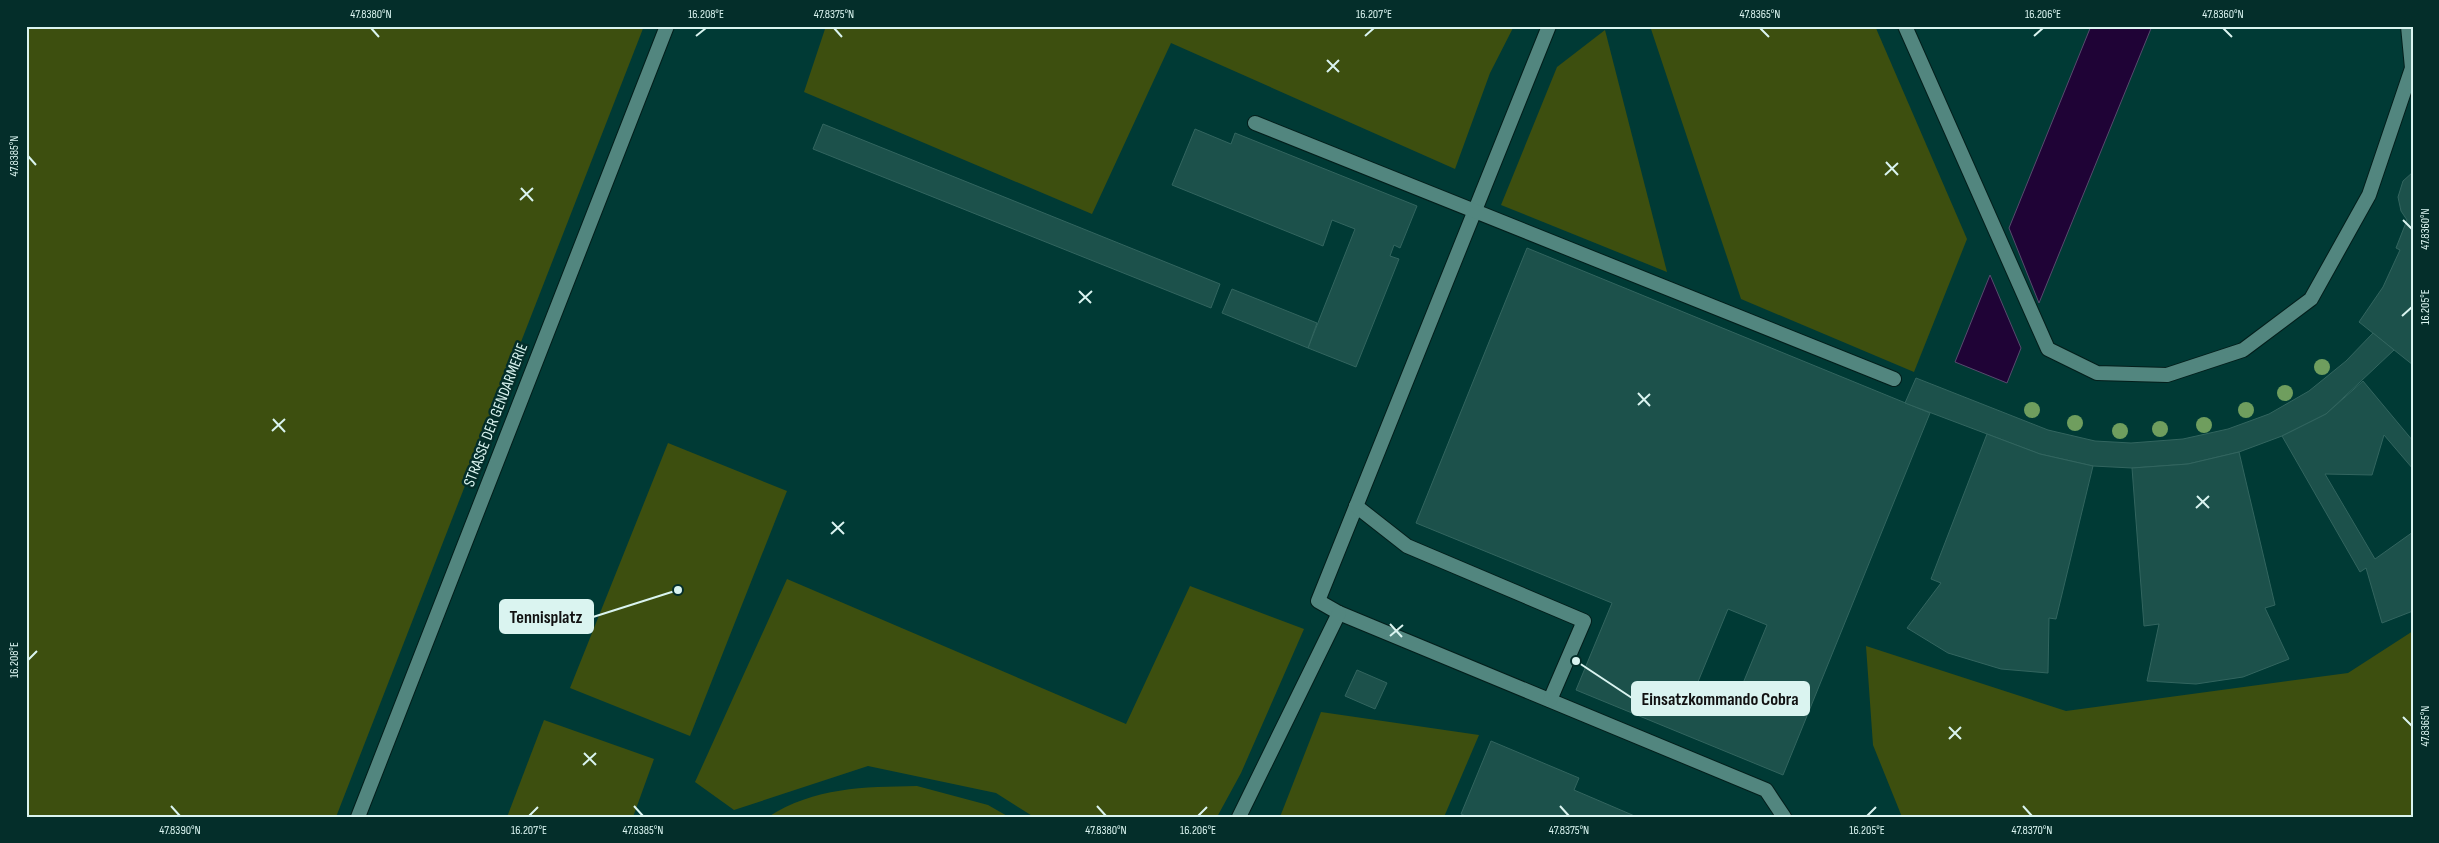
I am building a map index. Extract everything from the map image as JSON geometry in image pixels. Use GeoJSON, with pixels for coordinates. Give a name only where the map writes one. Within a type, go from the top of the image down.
{"type":"FeatureCollection","features":[{"type":"Feature","properties":{"kind":"street","name":"STRASSE DER GENDARMERIE"},"geometry":{"type":"LineString","coordinates":[[358,817],[667,26]]}},
{"type":"Feature","properties":{"kind":"street"},"geometry":{"type":"LineString","coordinates":[[1549,26],[1318,601],[1339,613],[1766,790],[1784,817]]}},
{"type":"Feature","properties":{"kind":"street"},"geometry":{"type":"LineString","coordinates":[[1905,26],[2048,349],[2097,373],[2167,375],[2243,350],[2312,299],[2369,195],[2412,68],[2408,26]]}},
{"type":"Feature","properties":{"kind":"street"},"geometry":{"type":"LineString","coordinates":[[1255,123],[1894,379]]}},
{"type":"Feature","properties":{"kind":"street"},"geometry":{"type":"LineString","coordinates":[[1356,506],[1407,546],[1584,621],[1550,700]]}},
{"type":"Feature","properties":{"kind":"street"},"geometry":{"type":"LineString","coordinates":[[1239,817],[1339,613]]}},
{"type":"Feature","properties":{"kind":"green space"},"geometry":{"type":"Polygon","coordinates":[[[26,26],[644,26],[336,817],[26,817],[26,26]]]}},
{"type":"Feature","properties":{"kind":"green space"},"geometry":{"type":"Polygon","coordinates":[[[826,26],[1514,26],[1490,73],[1455,169],[1171,43],[1092,214],[804,92],[826,26]]]}},
{"type":"Feature","properties":{"kind":"green space"},"geometry":{"type":"Polygon","coordinates":[[[1650,26],[1875,26],[1967,239],[1914,372],[1741,299],[1650,26]]]}},
{"type":"Feature","properties":{"kind":"green space"},"geometry":{"type":"Polygon","coordinates":[[[1605,30],[1667,272],[1501,205],[1557,67],[1605,30]]]}},
{"type":"Feature","properties":{"kind":"green space"},"geometry":{"type":"Polygon","coordinates":[[[668,443],[787,491],[690,736],[570,688],[668,443]]]}},
{"type":"Feature","properties":{"kind":"green space"},"geometry":{"type":"Polygon","coordinates":[[[787,579],[1126,724],[1190,586],[1304,629],[1241,773],[1217,817],[1034,817],[996,793],[868,766],[734,810],[695,782],[787,579]]]}},
{"type":"Feature","properties":{"kind":"green space"},"geometry":{"type":"Polygon","coordinates":[[[2413,631],[2413,817],[1902,817],[1873,745],[1866,646],[2066,711],[2348,673],[2413,631]]]}},
{"type":"Feature","properties":{"kind":"green space"},"geometry":{"type":"Polygon","coordinates":[[[1321,712],[1479,735],[1444,817],[1280,817],[1321,712]]]}},
{"type":"Feature","properties":{"kind":"green space"},"geometry":{"type":"Polygon","coordinates":[[[544,720],[654,759],[633,817],[507,817],[544,720]]]}},
{"type":"Feature","properties":{"kind":"green space"},"geometry":{"type":"Polygon","coordinates":[[[917,786],[988,805],[1009,817],[768,817],[786,807],[822,794],[859,788],[917,786]]]}},
{"type":"Feature","properties":{"kind":"shaded area"},"geometry":{"type":"Polygon","coordinates":[[[2091,26],[2152,26],[2039,303],[2009,228],[2091,26]]]}},
{"type":"Feature","properties":{"kind":"shaded area"},"geometry":{"type":"Polygon","coordinates":[[[1990,275],[2021,348],[2007,383],[1955,362],[1990,275]]]}},
{"type":"Feature","properties":{"kind":"building"},"geometry":{"type":"Polygon","coordinates":[[[823,124],[1220,284],[1211,308],[813,149],[823,124]]]}},
{"type":"Feature","properties":{"kind":"building"},"geometry":{"type":"Polygon","coordinates":[[[1195,129],[1231,144],[1235,133],[1417,206],[1400,248],[1394,245],[1390,256],[1399,259],[1356,367],[1308,348],[1355,229],[1332,220],[1323,246],[1172,185],[1195,129]]]}},
{"type":"Feature","properties":{"kind":"building"},"geometry":{"type":"Polygon","coordinates":[[[2413,172],[2413,365],[2359,322],[2383,287],[2400,250],[2396,248],[2407,220],[2401,211],[2398,197],[2403,181],[2413,172]]]}},
{"type":"Feature","properties":{"kind":"building"},"geometry":{"type":"Polygon","coordinates":[[[1527,248],[1930,413],[1783,775],[1576,690],[1612,603],[1416,523],[1527,248]],[[1728,609],[1695,689],[1734,705],[1767,625],[1728,609]]]}},
{"type":"Feature","properties":{"kind":"building"},"geometry":{"type":"Polygon","coordinates":[[[1232,289],[1317,323],[1308,348],[1222,313],[1232,289]]]}},
{"type":"Feature","properties":{"kind":"building"},"geometry":{"type":"Polygon","coordinates":[[[2373,333],[2394,350],[2326,414],[2282,436],[2239,452],[2188,464],[2132,468],[2093,466],[2040,454],[1905,403],[1916,378],[2048,430],[2095,441],[2131,443],[2183,439],[2228,429],[2269,414],[2309,391],[2346,361],[2373,333]]]}},
{"type":"Feature","properties":{"kind":"building"},"geometry":{"type":"Polygon","coordinates":[[[2363,381],[2413,441],[2413,469],[2384,435],[2372,475],[2325,474],[2375,559],[2413,532],[2413,611],[2382,623],[2366,568],[2360,572],[2282,436],[2326,414],[2363,381]]]}},
{"type":"Feature","properties":{"kind":"building"},"geometry":{"type":"Polygon","coordinates":[[[1987,434],[2040,454],[2093,466],[2056,619],[2049,618],[2048,673],[2001,669],[1948,653],[1907,628],[1941,583],[1931,579],[1987,434]]]}},
{"type":"Feature","properties":{"kind":"building"},"geometry":{"type":"Polygon","coordinates":[[[2239,452],[2275,605],[2265,608],[2289,659],[2243,677],[2196,684],[2147,681],[2159,624],[2144,626],[2132,468],[2188,464],[2239,452]]]}},
{"type":"Feature","properties":{"kind":"building"},"geometry":{"type":"Polygon","coordinates":[[[1357,670],[1387,683],[1375,709],[1345,696],[1357,670]]]}},
{"type":"Feature","properties":{"kind":"building"},"geometry":{"type":"Polygon","coordinates":[[[1491,741],[1579,778],[1574,790],[1637,817],[1468,817],[1461,814],[1491,741]]]}},
{"type":"Feature","properties":{"kind":"place","name":"Tennisplatz"},"geometry":{"type":"Point","coordinates":[678,590]}},
{"type":"Feature","properties":{"kind":"place","name":"Einsatzkommando Cobra"},"geometry":{"type":"Point","coordinates":[1576,661]}}]}
